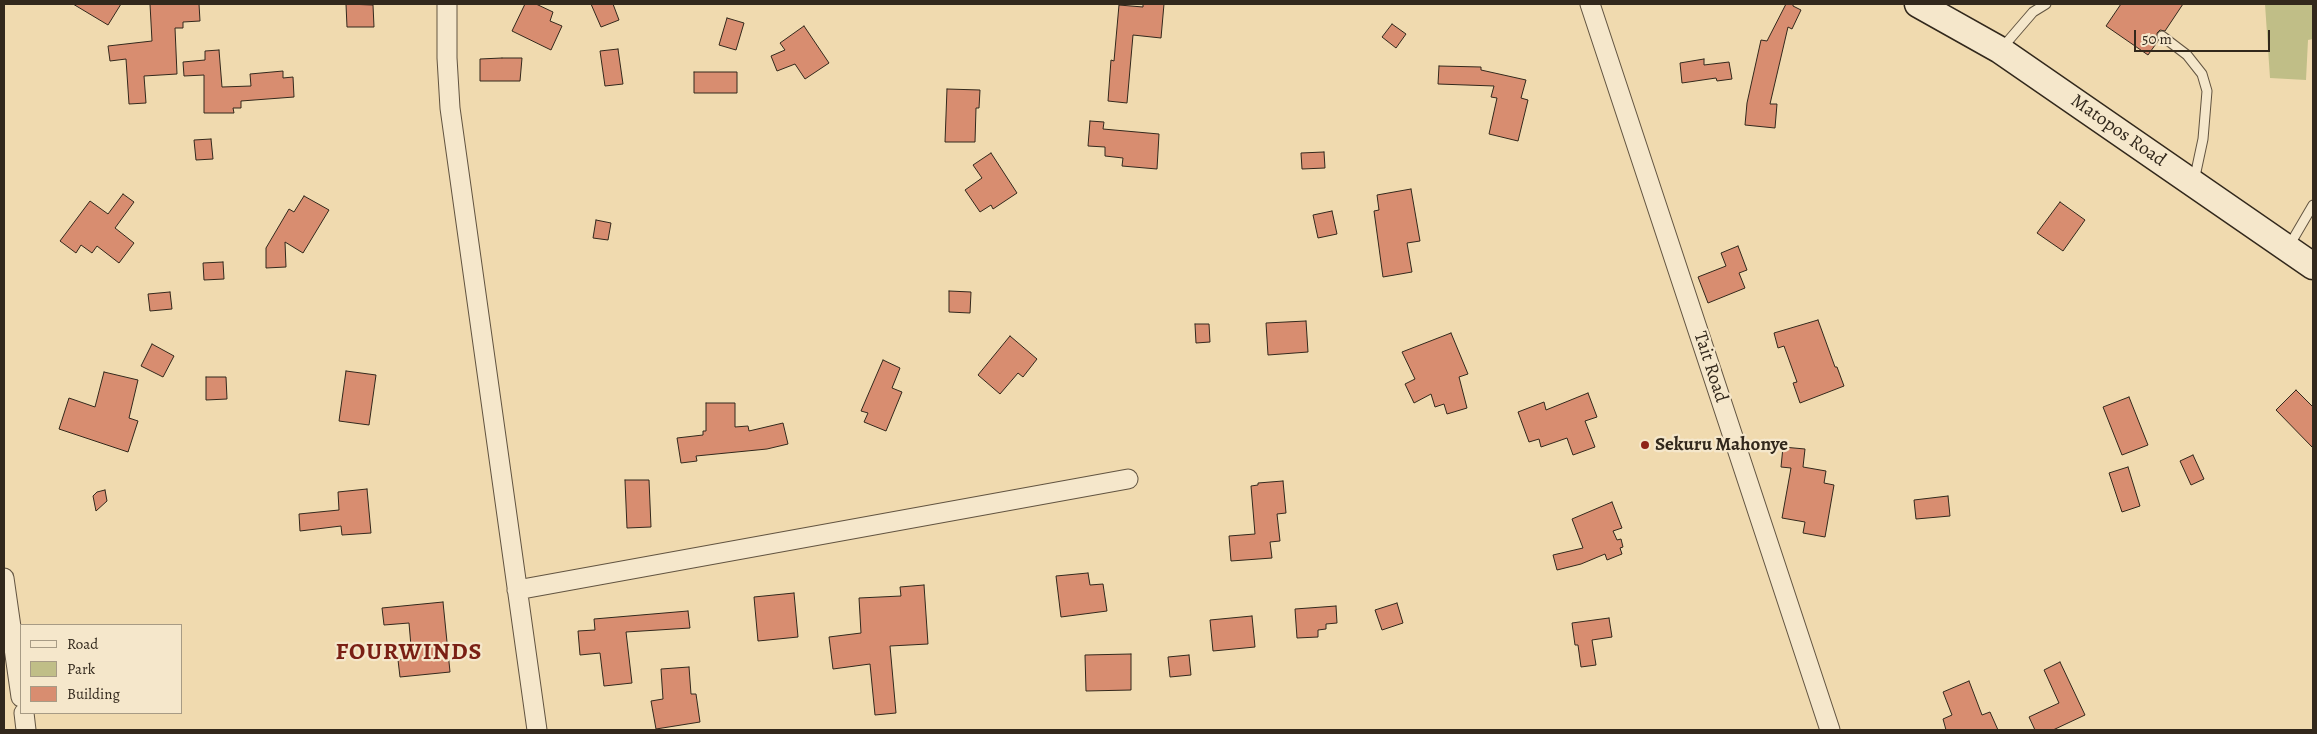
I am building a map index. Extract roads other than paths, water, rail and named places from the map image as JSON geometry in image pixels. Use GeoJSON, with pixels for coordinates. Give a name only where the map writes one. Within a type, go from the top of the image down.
{"type":"FeatureCollection","features":[{"type":"Feature","properties":{"kind":"main road","name":"Matopos Road"},"geometry":{"type":"LineString","coordinates":[[1918,4],[2000,50],[2313,266]]}},
{"type":"Feature","properties":{"kind":"street"},"geometry":{"type":"LineString","coordinates":[[447,4],[447,58],[450,108],[537,730]]}},
{"type":"Feature","properties":{"kind":"street","name":"Tait Road"},"geometry":{"type":"LineString","coordinates":[[1590,4],[1830,730]]}},
{"type":"Feature","properties":{"kind":"street"},"geometry":{"type":"LineString","coordinates":[[516,590],[1128,479]]}},
{"type":"Feature","properties":{"kind":"street"},"geometry":{"type":"LineString","coordinates":[[4,578],[10,668],[20,694]]}},
{"type":"Feature","properties":{"kind":"street"},"geometry":{"type":"LineString","coordinates":[[24,714],[26,730]]}},
{"type":"Feature","properties":{"kind":"lane"},"geometry":{"type":"LineString","coordinates":[[2000,50],[2033,12],[2046,4]]}},
{"type":"Feature","properties":{"kind":"lane"},"geometry":{"type":"LineString","coordinates":[[2162,36],[2187,55],[2202,74],[2206,91],[2203,139],[2194,184]]}},
{"type":"Feature","properties":{"kind":"lane"},"geometry":{"type":"LineString","coordinates":[[2288,249],[2313,205]]}},
{"type":"Feature","properties":{"kind":"place","name":"Sekuru Mahonye"},"geometry":{"type":"Point","coordinates":[1645,445]}},
{"type":"Feature","properties":{"kind":"district","name":"FOURWINDS"},"geometry":{"type":"Point","coordinates":[409,653]}}]}
